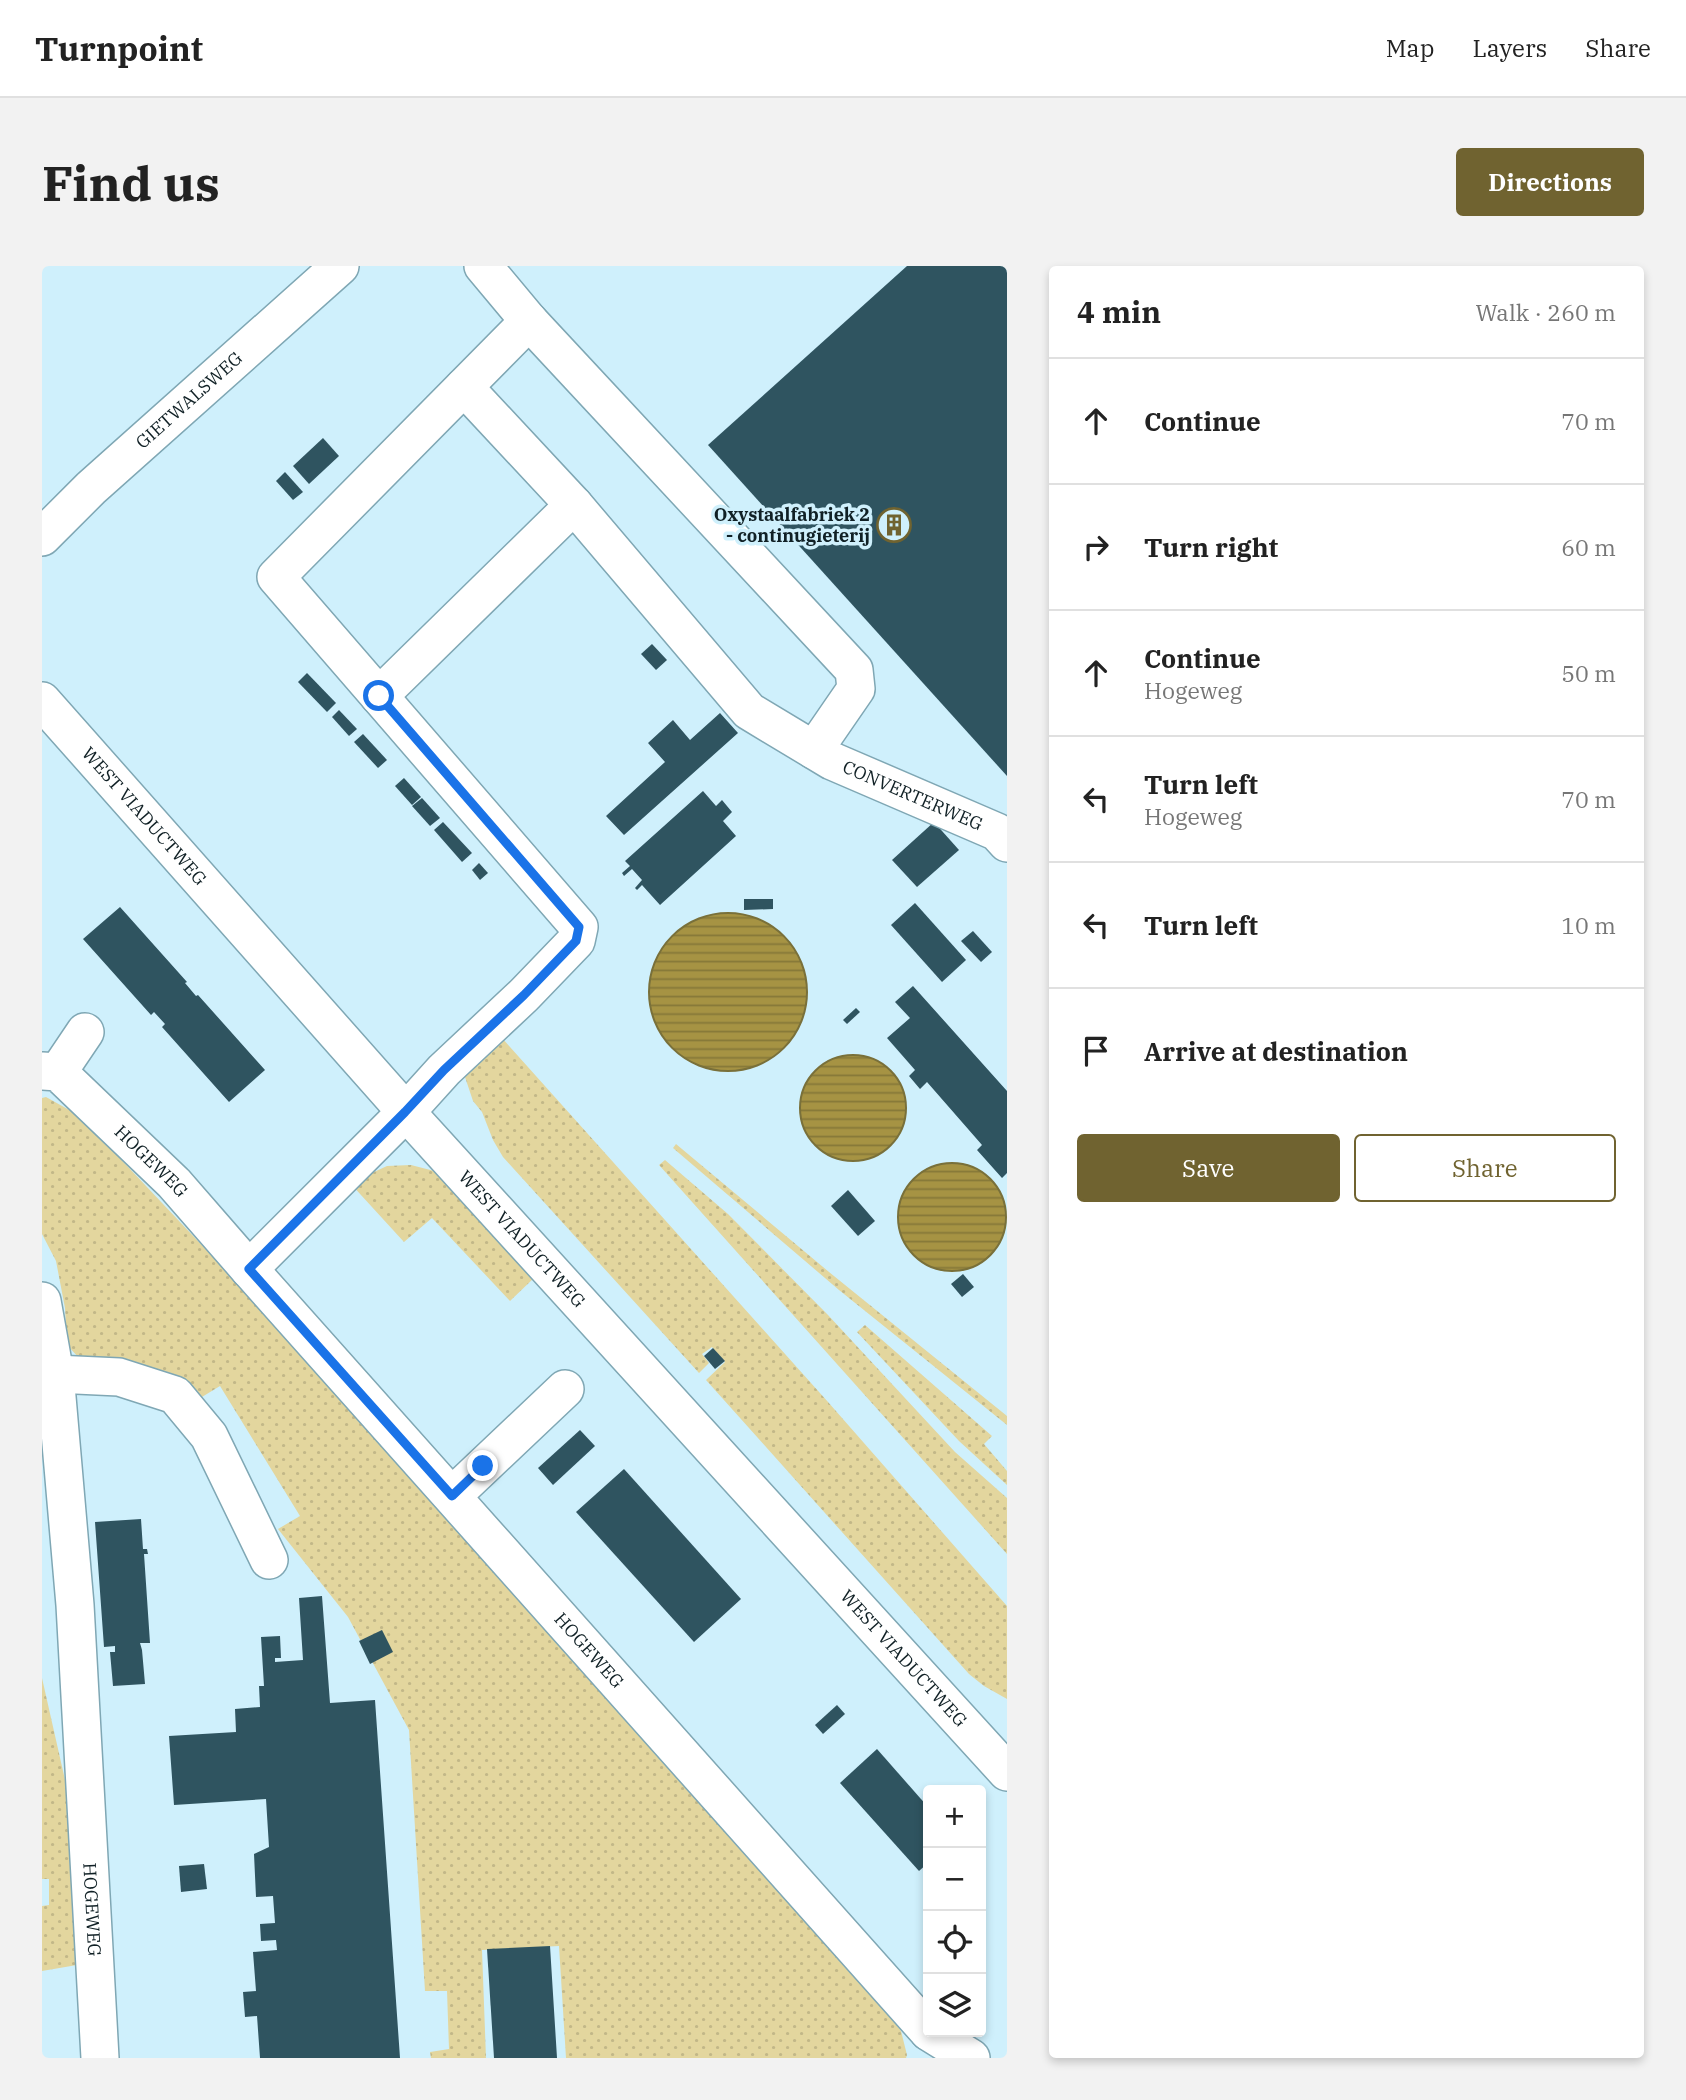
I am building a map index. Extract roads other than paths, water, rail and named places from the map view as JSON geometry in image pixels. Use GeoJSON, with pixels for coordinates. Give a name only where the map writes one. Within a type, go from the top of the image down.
{"type":"FeatureCollection","features":[{"type":"Feature","properties":{"kind":"lane","name":"GIETWALSWEG"},"geometry":{"type":"LineString","coordinates":[[42,537],[92,488],[340,266]]}},
{"type":"Feature","properties":{"kind":"lane"},"geometry":{"type":"LineString","coordinates":[[483,266],[529,321],[854,670],[856,689],[814,750]]}},
{"type":"Feature","properties":{"kind":"lane"},"geometry":{"type":"LineString","coordinates":[[249,1269],[444,1070],[524,995],[576,941],[579,927],[276,577],[529,321]]}},
{"type":"Feature","properties":{"kind":"lane","name":"CONVERTERWEG"},"geometry":{"type":"LineString","coordinates":[[464,387],[574,505],[749,711],[832,761],[997,832],[1007,844]]}},
{"type":"Feature","properties":{"kind":"lane"},"geometry":{"type":"LineString","coordinates":[[379,696],[574,505]]}},
{"type":"Feature","properties":{"kind":"lane","name":"WEST VIADUCTWEG"},"geometry":{"type":"LineString","coordinates":[[44,706],[405,1112],[1007,1772]]}},
{"type":"Feature","properties":{"kind":"lane"},"geometry":{"type":"LineString","coordinates":[[50,1071],[85,1032]]}},
{"type":"Feature","properties":{"kind":"lane","name":"HOGEWEG"},"geometry":{"type":"LineString","coordinates":[[50,1071],[174,1183],[929,2039],[971,2058]]}},
{"type":"Feature","properties":{"kind":"lane","name":"HOGEWEG"},"geometry":{"type":"LineString","coordinates":[[42,1301],[55,1374],[75,1605],[100,2058]]}},
{"type":"Feature","properties":{"kind":"lane"},"geometry":{"type":"LineString","coordinates":[[55,1374],[119,1377],[175,1395],[209,1436],[269,1560]]}},
{"type":"Feature","properties":{"kind":"lane"},"geometry":{"type":"LineString","coordinates":[[452,1496],[565,1389]]}},
{"type":"Feature","properties":{"kind":"place","name":"Oxystaalfabriek 2 - continugieterij"},"geometry":{"type":"Point","coordinates":[894,525]}}]}
